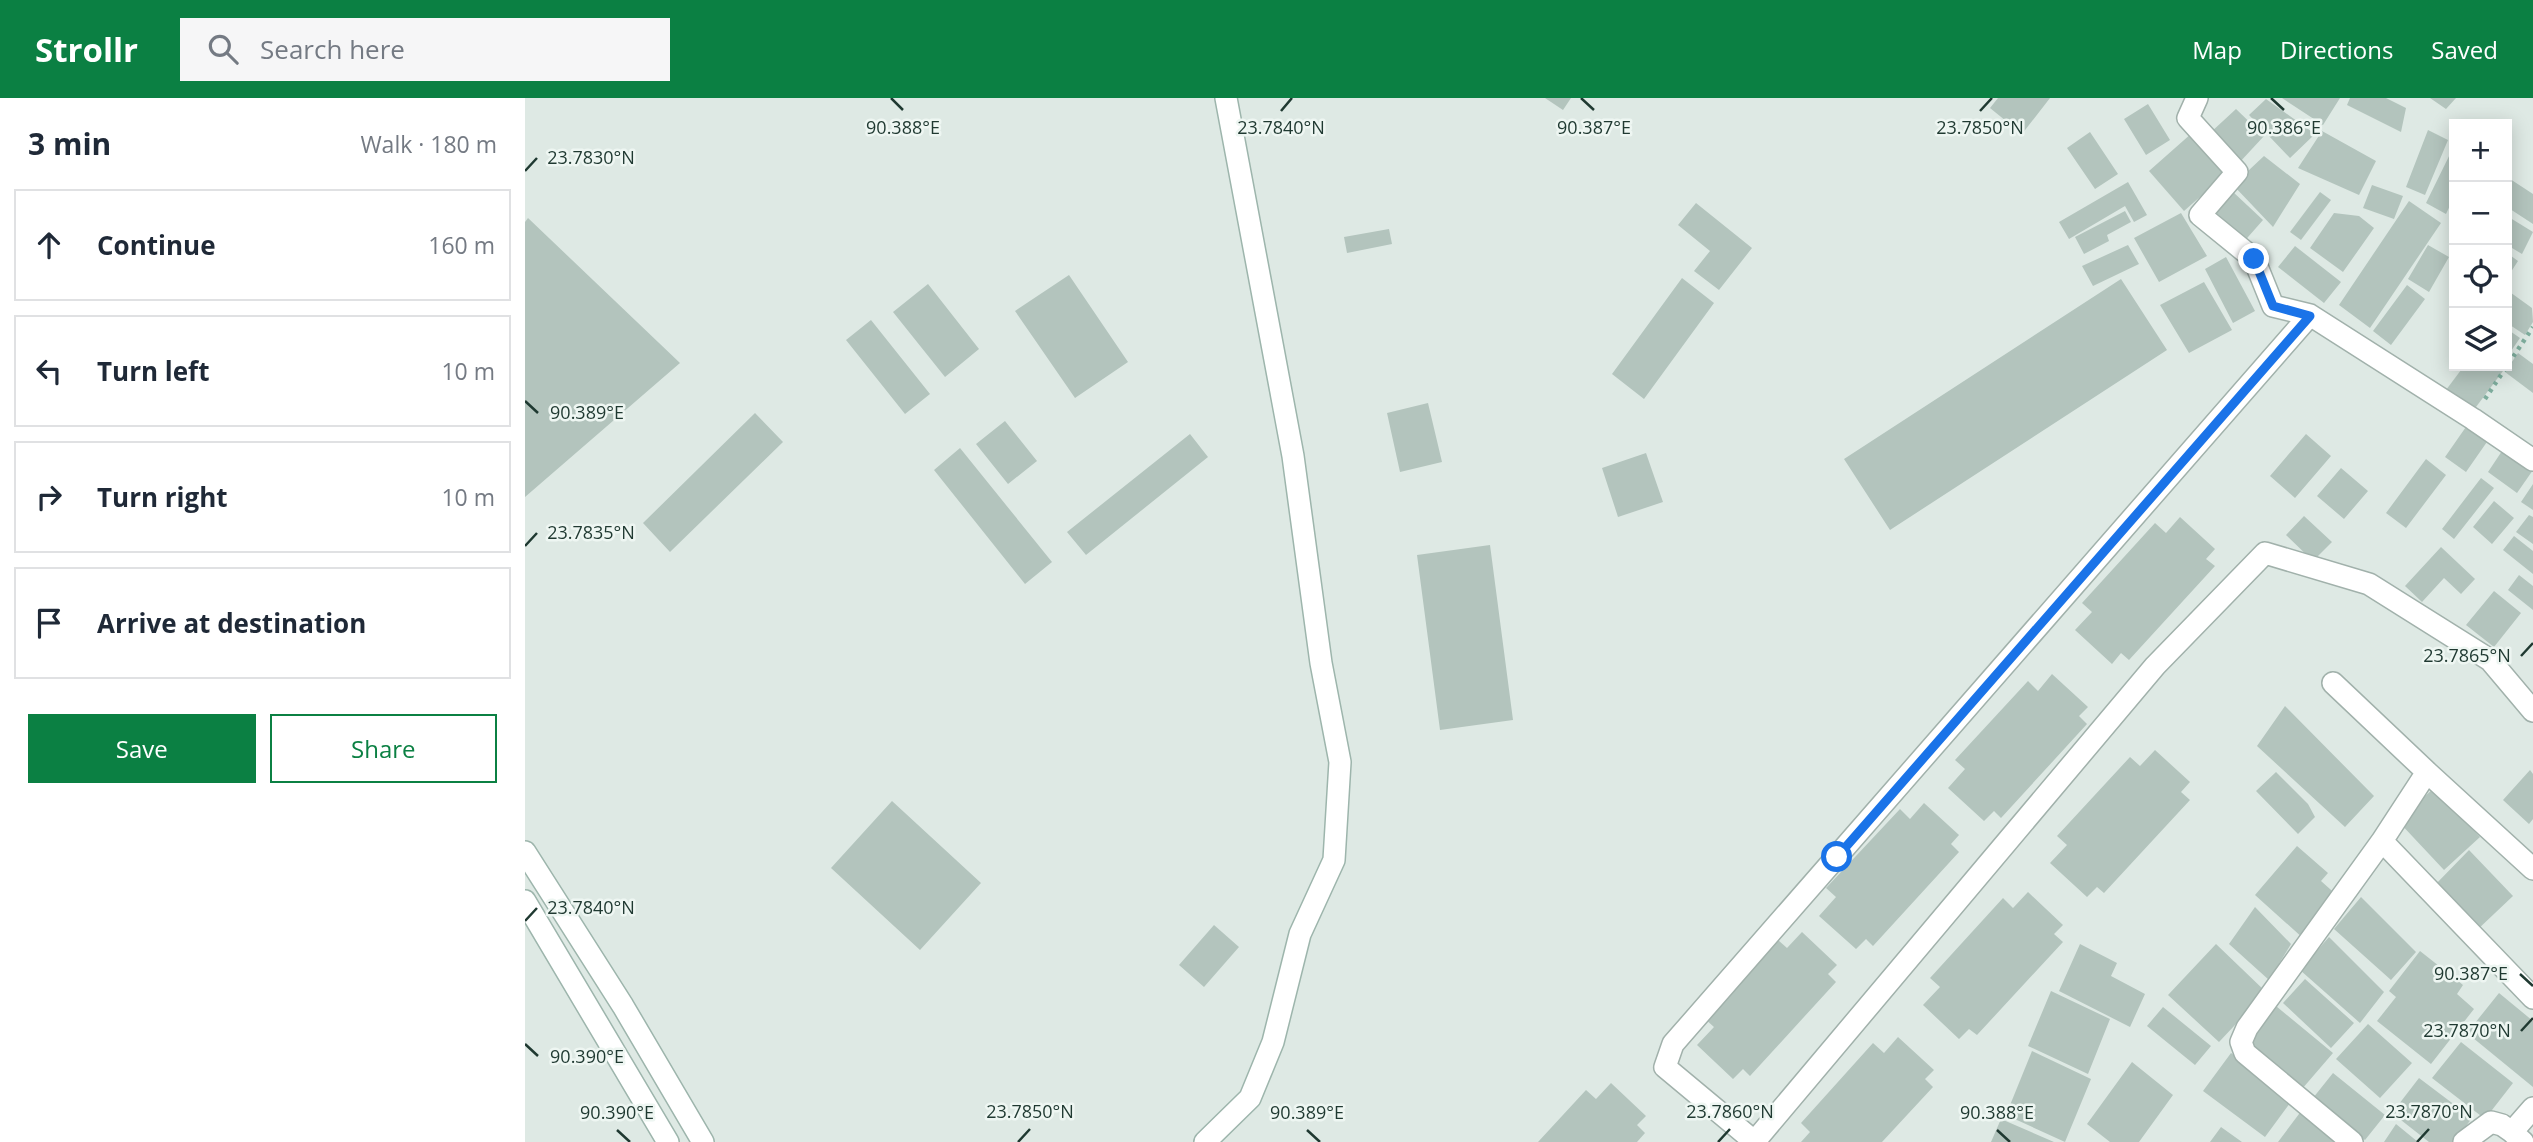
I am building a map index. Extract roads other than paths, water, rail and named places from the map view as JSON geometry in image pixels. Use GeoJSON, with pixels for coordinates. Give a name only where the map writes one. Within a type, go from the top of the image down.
{"type":"FeatureCollection","features":[{"type":"Feature","properties":{"kind":"street"},"geometry":{"type":"LineString","coordinates":[[1205,1142],[1250,1098],[1273,1042],[1300,934],[1334,860],[1340,762],[1321,663],[1293,456],[1226,98]]}},
{"type":"Feature","properties":{"kind":"street"},"geometry":{"type":"LineString","coordinates":[[2197,98],[2188,118],[2237,172],[2200,215],[2254,259],[2273,306],[2310,316],[2533,460]]}},
{"type":"Feature","properties":{"kind":"street"},"geometry":{"type":"LineString","coordinates":[[2310,316],[1673,1044],[1665,1067],[1755,1142],[2155,666],[2265,554],[2369,584],[2490,660],[2533,711]]}},
{"type":"Feature","properties":{"kind":"street"},"geometry":{"type":"LineString","coordinates":[[2333,683],[2533,869]]}},
{"type":"Feature","properties":{"kind":"street"},"geometry":{"type":"LineString","coordinates":[[2352,1142],[2245,1053],[2241,1042],[2247,1028],[2382,841],[2427,772]]}},
{"type":"Feature","properties":{"kind":"street"},"geometry":{"type":"LineString","coordinates":[[2382,841],[2533,998]]}},
{"type":"Feature","properties":{"kind":"street"},"geometry":{"type":"LineString","coordinates":[[525,852],[623,1006],[703,1142]]}},
{"type":"Feature","properties":{"kind":"street"},"geometry":{"type":"LineString","coordinates":[[525,901],[669,1142]]}},
{"type":"Feature","properties":{"kind":"street"},"geometry":{"type":"LineString","coordinates":[[2464,1142],[2491,1122],[2503,1125],[2518,1137],[2533,1108]]}}]}
